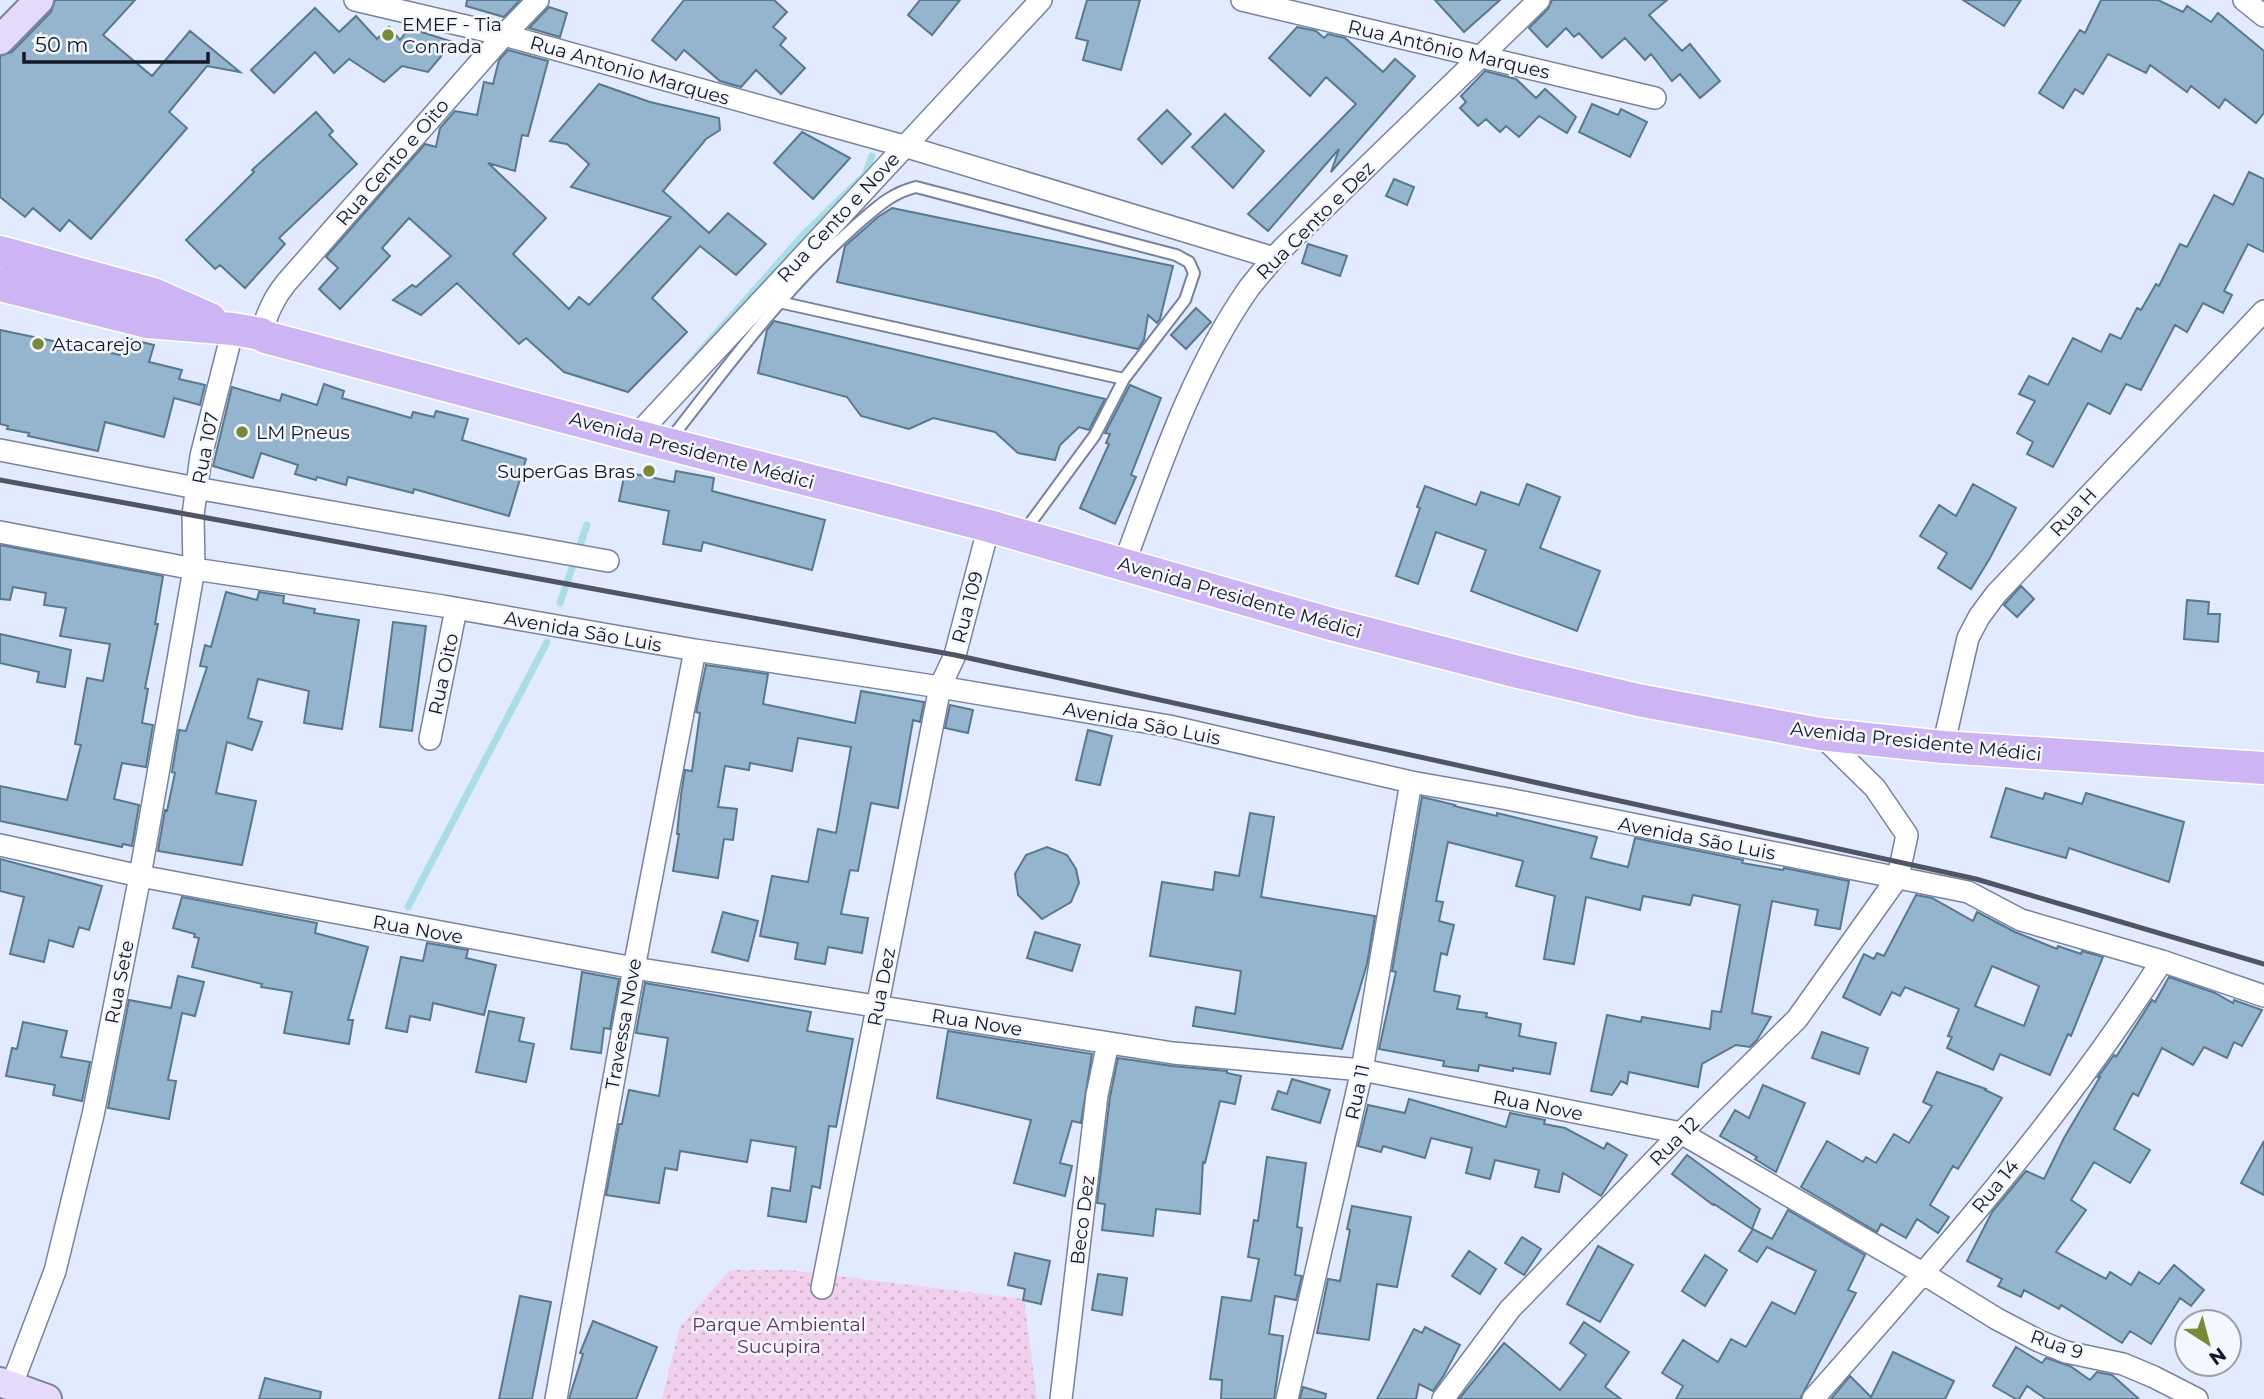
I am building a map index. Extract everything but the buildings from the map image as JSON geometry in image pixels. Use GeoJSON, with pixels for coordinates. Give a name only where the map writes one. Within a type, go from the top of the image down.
{"type":"FeatureCollection","features":[{"type":"Feature","properties":{"kind":"main road","name":"Avenida Presidente Médici"},"geometry":{"type":"LineString","coordinates":[[0,252],[153,294],[265,337],[989,526],[1331,624],[1638,700],[1820,734],[1942,747],[2264,768]]}},
{"type":"Feature","properties":{"kind":"main road","name":"Avenida Presidente Médici"},"geometry":{"type":"LineString","coordinates":[[0,285],[147,322],[247,332]]}},
{"type":"Feature","properties":{"kind":"street"},"geometry":{"type":"LineString","coordinates":[[0,40],[39,0]]}},
{"type":"Feature","properties":{"kind":"street","name":"Rua Antonio Marques"},"geometry":{"type":"LineString","coordinates":[[355,0],[503,34],[904,146],[1274,258]]}},
{"type":"Feature","properties":{"kind":"street","name":"Rua Cento e Oito"},"geometry":{"type":"LineString","coordinates":[[247,332],[267,314],[286,283],[503,34],[538,0]]}},
{"type":"Feature","properties":{"kind":"street","name":"Rua Cento e Nove"},"geometry":{"type":"LineString","coordinates":[[636,436],[1041,0]]}},
{"type":"Feature","properties":{"kind":"street","name":"Rua Antônio Marques"},"geometry":{"type":"LineString","coordinates":[[1242,0],[1655,98]]}},
{"type":"Feature","properties":{"kind":"street","name":"Rua Cento e Dez"},"geometry":{"type":"LineString","coordinates":[[1124,564],[1166,451],[1206,362],[1228,320],[1251,286],[1274,258],[1539,0]]}},
{"type":"Feature","properties":{"kind":"street"},"geometry":{"type":"LineString","coordinates":[[2244,0],[2264,16]]}},
{"type":"Feature","properties":{"kind":"street","name":"Rua H"},"geometry":{"type":"LineString","coordinates":[[1942,747],[1968,638],[1979,617],[1996,594],[2264,311]]}},
{"type":"Feature","properties":{"kind":"street","name":"Rua 107"},"geometry":{"type":"LineString","coordinates":[[194,569],[193,515],[209,420],[247,332]]}},
{"type":"Feature","properties":{"kind":"street"},"geometry":{"type":"LineString","coordinates":[[0,450],[196,488],[598,559]]}},
{"type":"Feature","properties":{"kind":"street","name":"Rua 109"},"geometry":{"type":"LineString","coordinates":[[940,687],[954,655],[989,526]]}},
{"type":"Feature","properties":{"kind":"street","name":"Avenida São Luis"},"geometry":{"type":"LineString","coordinates":[[0,532],[194,569],[456,609],[1170,726],[1410,782],[1508,799],[1968,892],[2021,920],[2162,961],[2264,996]]}},
{"type":"Feature","properties":{"kind":"street","name":"Rua Sete"},"geometry":{"type":"LineString","coordinates":[[6,1384],[55,1271],[93,1115],[140,876],[194,569]]}},
{"type":"Feature","properties":{"kind":"street","name":"Rua Oito"},"geometry":{"type":"LineString","coordinates":[[430,739],[456,609]]}},
{"type":"Feature","properties":{"kind":"street","name":"Travessa Nove"},"geometry":{"type":"LineString","coordinates":[[556,1399],[695,650]]}},
{"type":"Feature","properties":{"kind":"street","name":"Rua Dez"},"geometry":{"type":"LineString","coordinates":[[822,1288],[940,687]]}},
{"type":"Feature","properties":{"kind":"street"},"geometry":{"type":"LineString","coordinates":[[1820,734],[1875,788],[1907,835],[1898,877]]}},
{"type":"Feature","properties":{"kind":"street","name":"Rua 11"},"geometry":{"type":"LineString","coordinates":[[1287,1399],[1362,1070],[1410,782]]}},
{"type":"Feature","properties":{"kind":"street","name":"Rua Nove"},"geometry":{"type":"LineString","coordinates":[[0,845],[140,876],[634,968],[1172,1052],[1362,1070],[1681,1133],[1924,1274]]}},
{"type":"Feature","properties":{"kind":"street","name":"Rua 12"},"geometry":{"type":"LineString","coordinates":[[1443,1399],[1510,1309],[1681,1133],[1797,1019],[1898,877]]}},
{"type":"Feature","properties":{"kind":"street","name":"Rua 14"},"geometry":{"type":"LineString","coordinates":[[1813,1399],[1924,1274],[2096,1060],[2162,961]]}},
{"type":"Feature","properties":{"kind":"street","name":"Beco Dez"},"geometry":{"type":"LineString","coordinates":[[1061,1399],[1097,1095],[1108,1043]]}},
{"type":"Feature","properties":{"kind":"street","name":"Rua 9"},"geometry":{"type":"LineString","coordinates":[[1924,1274],[1997,1319],[2039,1341],[2066,1352],[2123,1364],[2197,1399]]}},
{"type":"Feature","properties":{"kind":"street"},"geometry":{"type":"LineString","coordinates":[[6,1384],[47,1399]]}},
{"type":"Feature","properties":{"kind":"lane"},"geometry":{"type":"LineString","coordinates":[[667,444],[779,302],[837,242],[900,191],[916,187],[1176,254],[1189,262],[1194,272],[1185,300],[1124,379],[1095,435],[1022,535]]}},
{"type":"Feature","properties":{"kind":"lane"},"geometry":{"type":"LineString","coordinates":[[779,302],[1124,379]]}},
{"type":"Feature","properties":{"kind":"green space","name":"Parque Ambiental Sucupira"},"geometry":{"type":"Polygon","coordinates":[[[730,1270],[789,1270],[1024,1299],[1037,1399],[662,1399],[680,1327],[730,1270]]]}},
{"type":"Feature","properties":{"kind":"waterway"},"geometry":{"type":"LineString","coordinates":[[684,370],[803,235],[865,175],[872,156]]}},
{"type":"Feature","properties":{"kind":"waterway"},"geometry":{"type":"LineString","coordinates":[[560,603],[587,525]]}},
{"type":"Feature","properties":{"kind":"waterway"},"geometry":{"type":"LineString","coordinates":[[408,907],[547,642]]}},
{"type":"Feature","properties":{"kind":"railway"},"geometry":{"type":"LineString","coordinates":[[0,480],[955,655],[1976,879],[2264,964]]}},
{"type":"Feature","properties":{"kind":"place","name":"EMEF - Tia Conrada"},"geometry":{"type":"Point","coordinates":[388,35]}},
{"type":"Feature","properties":{"kind":"place","name":"Atacarejo"},"geometry":{"type":"Point","coordinates":[38,344]}},
{"type":"Feature","properties":{"kind":"place","name":"LM Pneus"},"geometry":{"type":"Point","coordinates":[242,432]}},
{"type":"Feature","properties":{"kind":"place","name":"SuperGas Bras"},"geometry":{"type":"Point","coordinates":[649,471]}}]}
